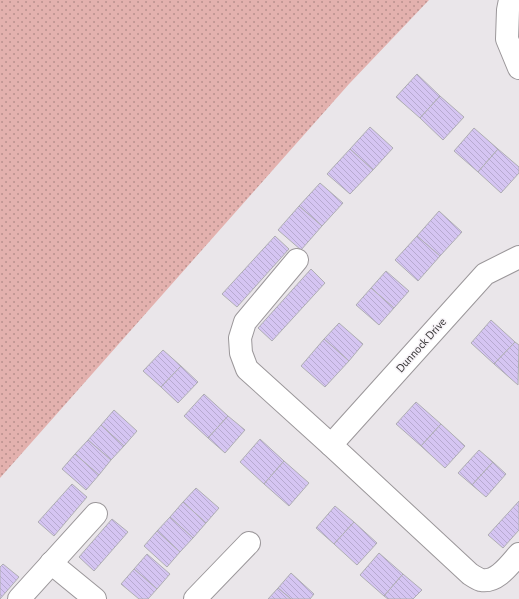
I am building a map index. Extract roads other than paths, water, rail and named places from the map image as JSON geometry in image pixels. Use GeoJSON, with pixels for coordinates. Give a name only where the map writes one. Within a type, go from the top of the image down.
{"type":"FeatureCollection","features":[{"type":"Feature","properties":{"kind":"street"},"geometry":{"type":"LineString","coordinates":[[510,0],[508,10],[507,40],[519,68]]}},
{"type":"Feature","properties":{"kind":"street","name":"Dunnock Drive"},"geometry":{"type":"LineString","coordinates":[[331,444],[485,274],[519,257]]}},
{"type":"Feature","properties":{"kind":"street"},"geometry":{"type":"LineString","coordinates":[[297,260],[245,322],[240,338],[241,353],[247,369],[331,444],[470,574],[481,580],[492,579],[504,571],[519,554]]}},
{"type":"Feature","properties":{"kind":"street"},"geometry":{"type":"LineString","coordinates":[[19,599],[96,514]]}},
{"type":"Feature","properties":{"kind":"street"},"geometry":{"type":"LineString","coordinates":[[195,599],[249,543]]}},
{"type":"Feature","properties":{"kind":"street"},"geometry":{"type":"LineString","coordinates":[[51,563],[95,599]]}}]}
